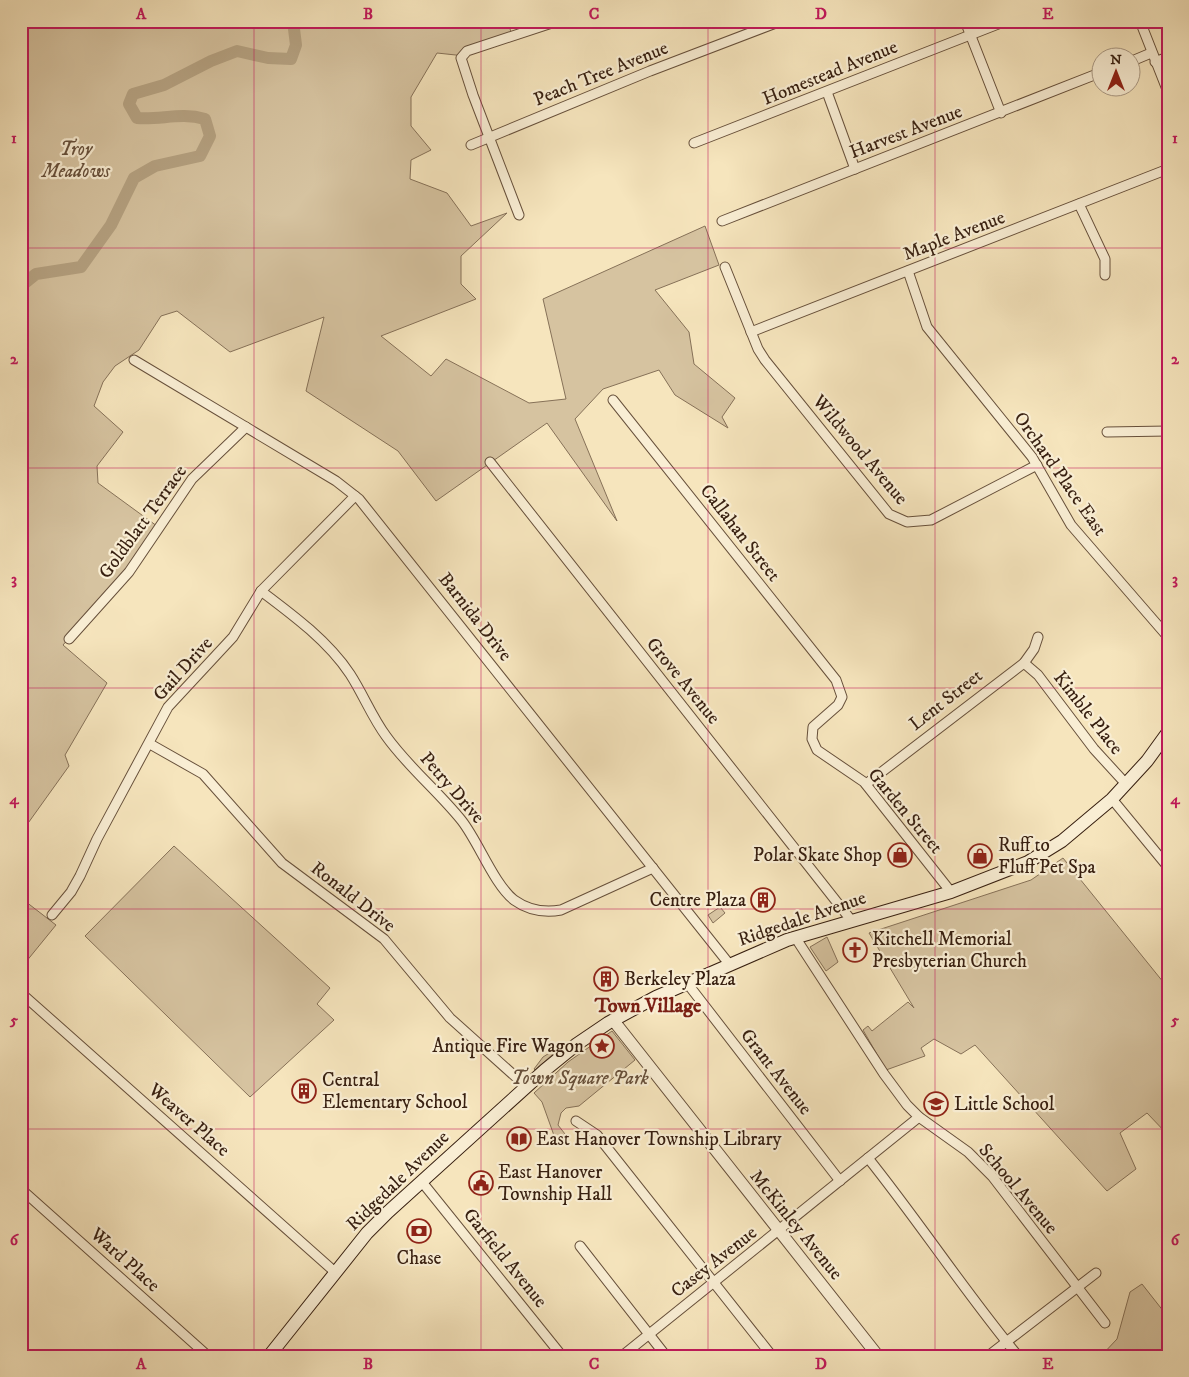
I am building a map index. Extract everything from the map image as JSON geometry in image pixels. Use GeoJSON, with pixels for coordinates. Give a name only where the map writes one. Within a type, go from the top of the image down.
{"type":"FeatureCollection","features":[{"type":"Feature","properties":{"kind":"main road","name":"Ridgedale Avenue"},"geometry":{"type":"LineString","coordinates":[[269,1356],[336,1272],[388,1212],[527,1086],[577,1044],[613,1020],[687,984],[795,937],[951,892],[1028,862],[1062,841],[1112,799],[1168,732]]}},
{"type":"Feature","properties":{"kind":"street"},"geometry":{"type":"LineString","coordinates":[[519,215],[460,62],[463,54],[468,51],[558,21]]}},
{"type":"Feature","properties":{"kind":"street","name":"Peach Tree Avenue"},"geometry":{"type":"LineString","coordinates":[[471,145],[781,21]]}},
{"type":"Feature","properties":{"kind":"street"},"geometry":{"type":"LineString","coordinates":[[964,21],[1001,112]]}},
{"type":"Feature","properties":{"kind":"street","name":"Homestead Avenue"},"geometry":{"type":"LineString","coordinates":[[694,144],[1006,21]]}},
{"type":"Feature","properties":{"kind":"street"},"geometry":{"type":"LineString","coordinates":[[1140,21],[1168,92]]}},
{"type":"Feature","properties":{"kind":"street"},"geometry":{"type":"LineString","coordinates":[[1142,60],[1168,57]]}},
{"type":"Feature","properties":{"kind":"street","name":"Harvest Avenue"},"geometry":{"type":"LineString","coordinates":[[722,221],[1092,76]]}},
{"type":"Feature","properties":{"kind":"street"},"geometry":{"type":"LineString","coordinates":[[827,92],[855,169]]}},
{"type":"Feature","properties":{"kind":"street","name":"Maple Avenue"},"geometry":{"type":"LineString","coordinates":[[751,332],[1168,169]]}},
{"type":"Feature","properties":{"kind":"street"},"geometry":{"type":"LineString","coordinates":[[1079,204],[1105,259],[1105,275]]}},
{"type":"Feature","properties":{"kind":"street","name":"Wildwood Avenue"},"geometry":{"type":"LineString","coordinates":[[725,267],[751,332],[765,360],[889,514],[897,519],[916,523],[931,520],[1037,465]]}},
{"type":"Feature","properties":{"kind":"street","name":"Orchard Place East"},"geometry":{"type":"LineString","coordinates":[[908,271],[927,327],[1037,465],[1072,524],[1168,637]]}},
{"type":"Feature","properties":{"kind":"street","name":"Barnida Drive"},"geometry":{"type":"LineString","coordinates":[[134,360],[336,481],[355,496],[468,633],[730,965]]}},
{"type":"Feature","properties":{"kind":"street","name":"Callahan Street"},"geometry":{"type":"LineString","coordinates":[[613,400],[840,687]]}},
{"type":"Feature","properties":{"kind":"street","name":"Goldblatt Terrace"},"geometry":{"type":"LineString","coordinates":[[70,639],[129,572],[192,479],[246,426]]}},
{"type":"Feature","properties":{"kind":"street"},"geometry":{"type":"LineString","coordinates":[[1107,432],[1168,431]]}},
{"type":"Feature","properties":{"kind":"street","name":"Grove Avenue"},"geometry":{"type":"LineString","coordinates":[[490,462],[851,920]]}},
{"type":"Feature","properties":{"kind":"street","name":"Gail Drive"},"geometry":{"type":"LineString","coordinates":[[52,915],[71,892],[107,820],[150,744],[168,707],[233,638],[262,591],[355,496]]}},
{"type":"Feature","properties":{"kind":"street","name":"Petry Drive"},"geometry":{"type":"LineString","coordinates":[[262,591],[314,634],[350,673],[385,735],[462,821],[501,885],[514,900],[532,909],[551,912],[561,910],[653,868]]}},
{"type":"Feature","properties":{"kind":"street","name":"Lent Street"},"geometry":{"type":"LineString","coordinates":[[866,784],[1024,663],[1034,649],[1038,637]]}},
{"type":"Feature","properties":{"kind":"street","name":"Kimble Place"},"geometry":{"type":"LineString","coordinates":[[1024,663],[1038,675],[1094,749],[1126,784]]}},
{"type":"Feature","properties":{"kind":"street","name":"Garden Street"},"geometry":{"type":"LineString","coordinates":[[840,687],[842,697],[840,703],[816,723],[812,732],[812,741],[820,754],[866,784],[951,892]]}},
{"type":"Feature","properties":{"kind":"street","name":"Ronald Drive"},"geometry":{"type":"LineString","coordinates":[[150,744],[202,774],[282,863],[384,939],[450,1018],[527,1086]]}},
{"type":"Feature","properties":{"kind":"street"},"geometry":{"type":"LineString","coordinates":[[1112,799],[1168,867]]}},
{"type":"Feature","properties":{"kind":"street","name":"School Avenue"},"geometry":{"type":"LineString","coordinates":[[795,937],[884,1074],[919,1118],[968,1152],[992,1176],[1105,1323]]}},
{"type":"Feature","properties":{"kind":"street","name":"Grant Avenue"},"geometry":{"type":"LineString","coordinates":[[687,984],[840,1181]]}},
{"type":"Feature","properties":{"kind":"street","name":"Weaver Place"},"geometry":{"type":"LineString","coordinates":[[21,993],[336,1272]]}},
{"type":"Feature","properties":{"kind":"street","name":"McKinley Avenue"},"geometry":{"type":"LineString","coordinates":[[613,1020],[878,1356]]}},
{"type":"Feature","properties":{"kind":"street","name":"Casey Avenue"},"geometry":{"type":"LineString","coordinates":[[622,1356],[919,1118]]}},
{"type":"Feature","properties":{"kind":"street"},"geometry":{"type":"LineString","coordinates":[[576,1121],[597,1134],[772,1356]]}},
{"type":"Feature","properties":{"kind":"street"},"geometry":{"type":"LineString","coordinates":[[868,1158],[1018,1356]]}},
{"type":"Feature","properties":{"kind":"street","name":"Garfield Avenue"},"geometry":{"type":"LineString","coordinates":[[422,1182],[562,1356]]}},
{"type":"Feature","properties":{"kind":"street","name":"Ward Place"},"geometry":{"type":"LineString","coordinates":[[21,1189],[208,1356]]}},
{"type":"Feature","properties":{"kind":"street"},"geometry":{"type":"LineString","coordinates":[[580,1246],[666,1356]]}},
{"type":"Feature","properties":{"kind":"street"},"geometry":{"type":"LineString","coordinates":[[988,1356],[1096,1273]]}},
{"type":"Feature","properties":{"kind":"green space","name":"Troy Meadows"},"geometry":{"type":"Polygon","coordinates":[[[21,21],[507,21],[513,37],[465,56],[437,53],[411,97],[411,126],[431,150],[411,160],[410,179],[447,193],[471,226],[507,213],[461,256],[461,284],[476,299],[381,336],[431,376],[446,359],[529,403],[566,399],[543,299],[705,226],[719,265],[655,290],[689,332],[694,364],[735,398],[722,417],[728,428],[675,395],[659,370],[603,389],[575,419],[617,521],[547,423],[436,501],[398,451],[306,391],[324,317],[230,352],[177,311],[161,316],[139,350],[115,366],[103,382],[94,406],[123,432],[97,466],[98,483],[161,529],[63,645],[107,683],[65,755],[69,766],[21,833],[21,21]]]}},
{"type":"Feature","properties":{"kind":"green space"},"geometry":{"type":"Polygon","coordinates":[[[174,846],[330,988],[317,1004],[334,1020],[250,1097],[85,936],[174,846]]]}},
{"type":"Feature","properties":{"kind":"green space"},"geometry":{"type":"Polygon","coordinates":[[[1063,858],[1168,988],[1168,1135],[1147,1113],[1120,1133],[1136,1169],[1107,1191],[975,1045],[961,1054],[934,1039],[921,1048],[925,1056],[886,1070],[863,1030],[868,1026],[872,1031],[908,1002],[914,1008],[869,933],[1031,880],[1063,858]]]}},
{"type":"Feature","properties":{"kind":"green space"},"geometry":{"type":"Polygon","coordinates":[[[21,898],[56,925],[21,968],[21,898]]]}},
{"type":"Feature","properties":{"kind":"green space"},"geometry":{"type":"Polygon","coordinates":[[[720,907],[725,913],[713,923],[708,915],[720,907]]]}},
{"type":"Feature","properties":{"kind":"green space"},"geometry":{"type":"Polygon","coordinates":[[[827,937],[838,962],[826,971],[810,947],[827,937]]]}},
{"type":"Feature","properties":{"kind":"green space","name":"Town Square Park"},"geometry":{"type":"Polygon","coordinates":[[[612,1031],[635,1060],[579,1106],[566,1108],[561,1113],[558,1125],[565,1134],[556,1141],[542,1102],[534,1093],[568,1062],[612,1031]]]}},
{"type":"Feature","properties":{"kind":"green space"},"geometry":{"type":"Polygon","coordinates":[[[560,1048],[534,1069],[543,1057],[560,1048]]]}},
{"type":"Feature","properties":{"kind":"green space"},"geometry":{"type":"Polygon","coordinates":[[[1142,1284],[1168,1317],[1168,1356],[1101,1356],[1117,1339],[1130,1292],[1142,1284]]]}},
{"type":"Feature","properties":{"kind":"waterway"},"geometry":{"type":"LineString","coordinates":[[21,286],[36,274],[81,267],[111,225],[134,178],[155,166],[200,156],[210,136],[205,119],[188,116],[137,118],[129,104],[133,94],[164,85],[211,61],[237,51],[268,58],[291,59],[296,45],[293,21]]}},
{"type":"Feature","properties":{"kind":"place","name":"Polar Skate Shop"},"geometry":{"type":"Point","coordinates":[900,855]}},
{"type":"Feature","properties":{"kind":"place","name":"Ruff to Fluff Pet Spa"},"geometry":{"type":"Point","coordinates":[980,856]}},
{"type":"Feature","properties":{"kind":"place","name":"Centre Plaza"},"geometry":{"type":"Point","coordinates":[763,900]}},
{"type":"Feature","properties":{"kind":"place","name":"Kitchell Memorial Presbyterian Church"},"geometry":{"type":"Point","coordinates":[855,950]}},
{"type":"Feature","properties":{"kind":"place","name":"Berkeley Plaza"},"geometry":{"type":"Point","coordinates":[606,979]}},
{"type":"Feature","properties":{"kind":"place","name":"Antique Fire Wagon"},"geometry":{"type":"Point","coordinates":[602,1046]}},
{"type":"Feature","properties":{"kind":"place","name":"Central Elementary School"},"geometry":{"type":"Point","coordinates":[304,1091]}},
{"type":"Feature","properties":{"kind":"place","name":"Little School"},"geometry":{"type":"Point","coordinates":[936,1104]}},
{"type":"Feature","properties":{"kind":"place","name":"East Hanover Township Library"},"geometry":{"type":"Point","coordinates":[519,1139]}},
{"type":"Feature","properties":{"kind":"place","name":"East Hanover Township Hall"},"geometry":{"type":"Point","coordinates":[481,1183]}},
{"type":"Feature","properties":{"kind":"place","name":"Chase"},"geometry":{"type":"Point","coordinates":[419,1231]}},
{"type":"Feature","properties":{"kind":"district","name":"Town Village"},"geometry":{"type":"Point","coordinates":[648,1006]}}]}
